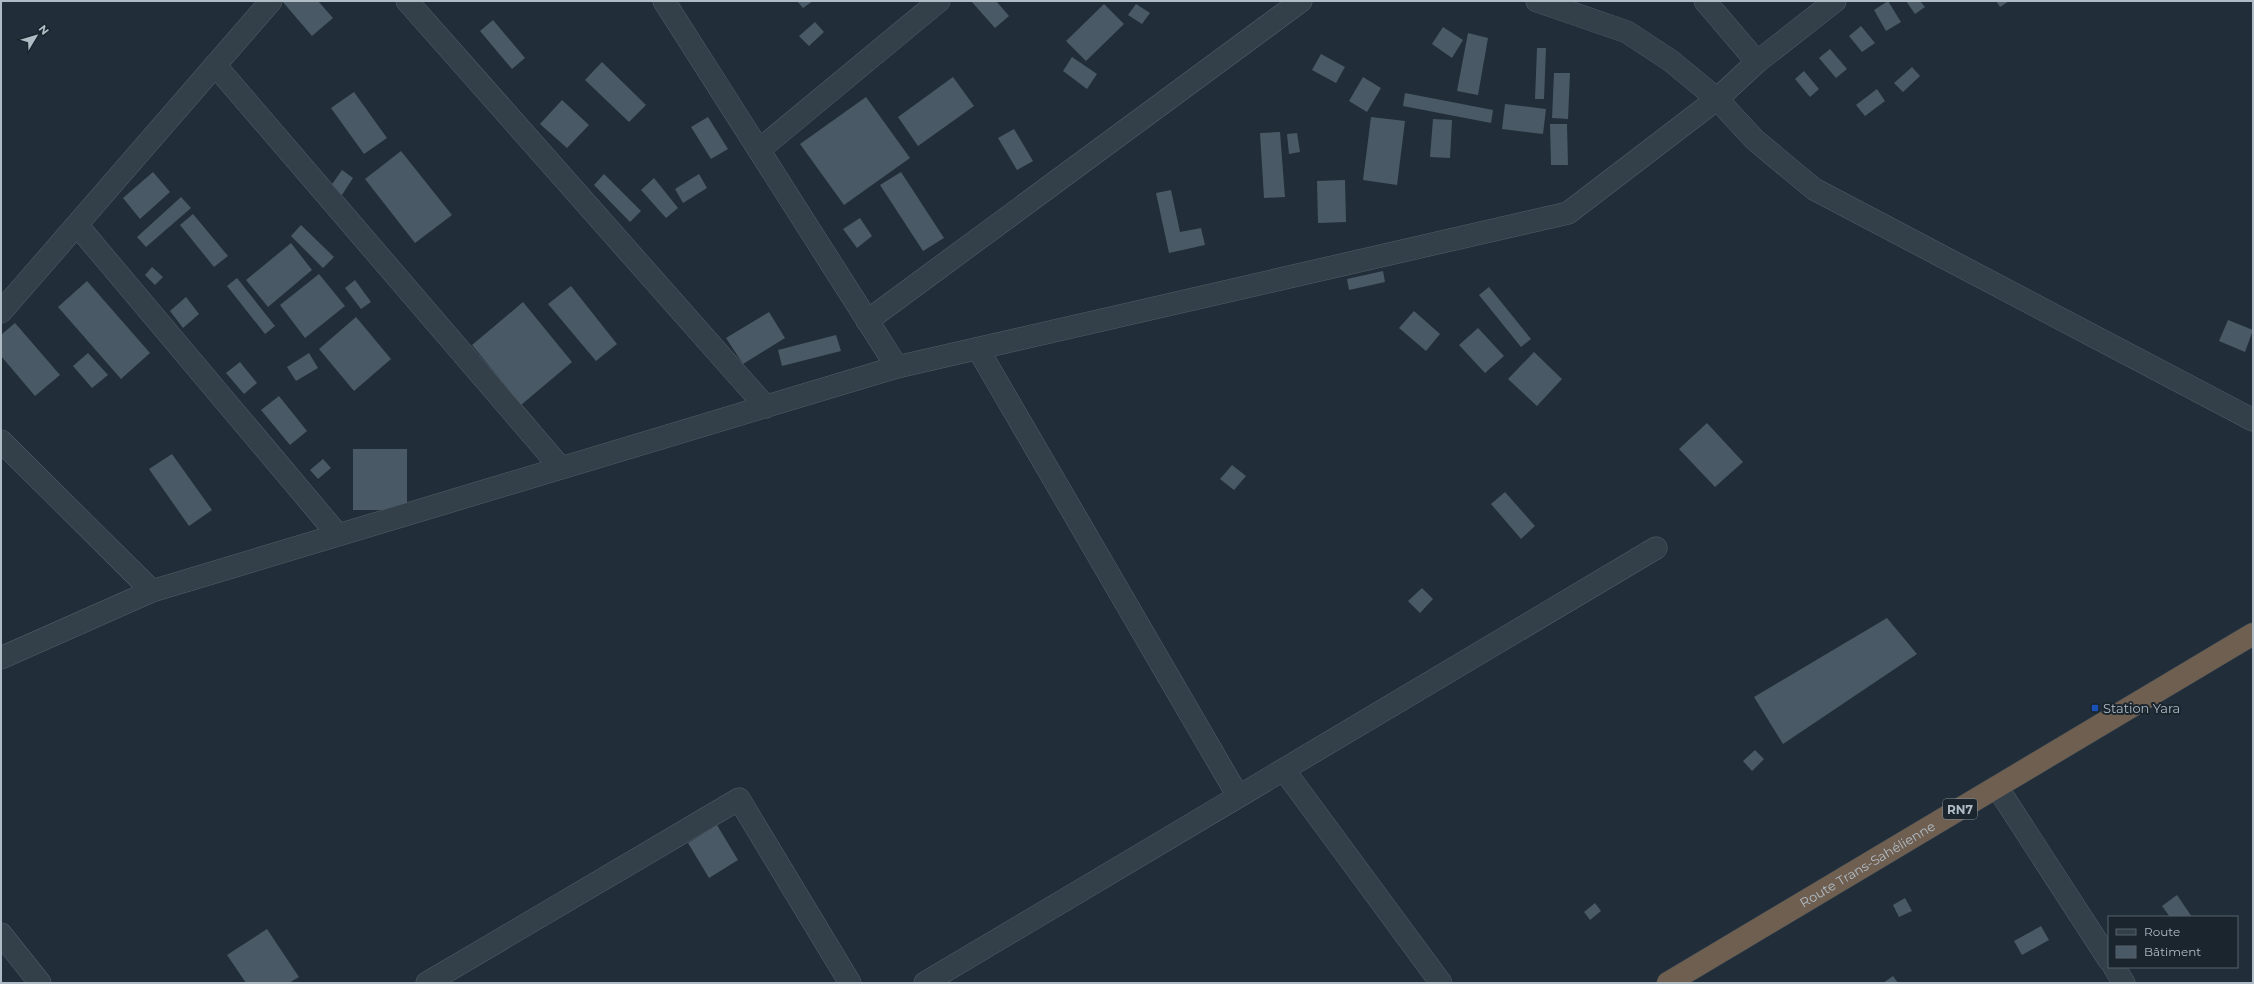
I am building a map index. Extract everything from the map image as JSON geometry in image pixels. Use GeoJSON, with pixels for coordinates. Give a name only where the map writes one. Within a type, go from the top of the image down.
{"type":"FeatureCollection","features":[{"type":"Feature","properties":{"kind":"highway","name":"Route Trans-Sahélienne"},"geometry":{"type":"LineString","coordinates":[[1668,983],[2253,634]]}},
{"type":"Feature","properties":{"kind":"street"},"geometry":{"type":"LineString","coordinates":[[1,312],[271,1]]}},
{"type":"Feature","properties":{"kind":"street"},"geometry":{"type":"LineString","coordinates":[[406,1],[766,407]]}},
{"type":"Feature","properties":{"kind":"street"},"geometry":{"type":"LineString","coordinates":[[664,1],[897,367]]}},
{"type":"Feature","properties":{"kind":"street"},"geometry":{"type":"LineString","coordinates":[[759,150],[939,1]]}},
{"type":"Feature","properties":{"kind":"street"},"geometry":{"type":"LineString","coordinates":[[867,321],[1301,1]]}},
{"type":"Feature","properties":{"kind":"street"},"geometry":{"type":"LineString","coordinates":[[1537,1],[1627,32],[1671,61],[1717,98],[1755,140],[1814,189],[2253,420]]}},
{"type":"Feature","properties":{"kind":"street"},"geometry":{"type":"LineString","coordinates":[[1705,1],[1757,62]]}},
{"type":"Feature","properties":{"kind":"street"},"geometry":{"type":"LineString","coordinates":[[1,658],[152,591],[897,367],[1568,213],[1717,98],[1757,62],[1835,1]]}},
{"type":"Feature","properties":{"kind":"street"},"geometry":{"type":"LineString","coordinates":[[215,65],[561,468]]}},
{"type":"Feature","properties":{"kind":"street"},"geometry":{"type":"LineString","coordinates":[[77,225],[338,535]]}},
{"type":"Feature","properties":{"kind":"street"},"geometry":{"type":"LineString","coordinates":[[978,349],[1238,796]]}},
{"type":"Feature","properties":{"kind":"street"},"geometry":{"type":"LineString","coordinates":[[1,441],[152,591]]}},
{"type":"Feature","properties":{"kind":"street"},"geometry":{"type":"LineString","coordinates":[[925,983],[1656,548]]}},
{"type":"Feature","properties":{"kind":"street"},"geometry":{"type":"LineString","coordinates":[[1284,770],[1441,983]]}},
{"type":"Feature","properties":{"kind":"street"},"geometry":{"type":"LineString","coordinates":[[1997,787],[2108,958]]}},
{"type":"Feature","properties":{"kind":"street"},"geometry":{"type":"LineString","coordinates":[[427,983],[739,799],[850,983]]}},
{"type":"Feature","properties":{"kind":"street"},"geometry":{"type":"LineString","coordinates":[[1,934],[40,983]]}},
{"type":"Feature","properties":{"kind":"street"},"geometry":{"type":"LineString","coordinates":[[2115,968],[2124,983]]}},
{"type":"Feature","properties":{"kind":"building"},"geometry":{"type":"Polygon","coordinates":[[[282,1],[318,1],[333,18],[312,36],[282,1]]]}},
{"type":"Feature","properties":{"kind":"building"},"geometry":{"type":"Polygon","coordinates":[[[797,1],[813,1],[803,8],[797,1]]]}},
{"type":"Feature","properties":{"kind":"building"},"geometry":{"type":"Polygon","coordinates":[[[971,1],[996,1],[1009,16],[995,28],[971,1]]]}},
{"type":"Feature","properties":{"kind":"building"},"geometry":{"type":"Polygon","coordinates":[[[1888,1],[1901,22],[1886,31],[1874,10],[1888,1]]]}},
{"type":"Feature","properties":{"kind":"building"},"geometry":{"type":"Polygon","coordinates":[[[1906,1],[1920,1],[1925,7],[1915,14],[1906,1]]]}},
{"type":"Feature","properties":{"kind":"building"},"geometry":{"type":"Polygon","coordinates":[[[1996,1],[2009,1],[2000,7],[1996,1]]]}},
{"type":"Feature","properties":{"kind":"building"},"geometry":{"type":"Polygon","coordinates":[[[1104,4],[1124,24],[1086,61],[1066,41],[1104,4]]]}},
{"type":"Feature","properties":{"kind":"building"},"geometry":{"type":"Polygon","coordinates":[[[1136,4],[1150,13],[1142,24],[1128,15],[1136,4]]]}},
{"type":"Feature","properties":{"kind":"building"},"geometry":{"type":"Polygon","coordinates":[[[493,20],[525,58],[512,69],[480,31],[493,20]]]}},
{"type":"Feature","properties":{"kind":"building"},"geometry":{"type":"Polygon","coordinates":[[[815,22],[824,32],[809,46],[799,36],[815,22]]]}},
{"type":"Feature","properties":{"kind":"building"},"geometry":{"type":"Polygon","coordinates":[[[1861,26],[1875,43],[1862,52],[1849,36],[1861,26]]]}},
{"type":"Feature","properties":{"kind":"building"},"geometry":{"type":"Polygon","coordinates":[[[1443,27],[1463,40],[1452,58],[1432,44],[1443,27]]]}},
{"type":"Feature","properties":{"kind":"building"},"geometry":{"type":"Polygon","coordinates":[[[1468,33],[1488,38],[1478,95],[1457,91],[1468,33]]]}},
{"type":"Feature","properties":{"kind":"building"},"geometry":{"type":"Polygon","coordinates":[[[1537,48],[1546,48],[1544,99],[1535,99],[1537,48]]]}},
{"type":"Feature","properties":{"kind":"building"},"geometry":{"type":"Polygon","coordinates":[[[1830,49],[1847,69],[1836,78],[1819,58],[1830,49]]]}},
{"type":"Feature","properties":{"kind":"building"},"geometry":{"type":"Polygon","coordinates":[[[1321,54],[1345,67],[1336,83],[1312,70],[1321,54]]]}},
{"type":"Feature","properties":{"kind":"building"},"geometry":{"type":"Polygon","coordinates":[[[1072,57],[1097,74],[1087,89],[1063,71],[1072,57]]]}},
{"type":"Feature","properties":{"kind":"building"},"geometry":{"type":"Polygon","coordinates":[[[602,62],[646,105],[629,122],[585,80],[602,62]]]}},
{"type":"Feature","properties":{"kind":"building"},"geometry":{"type":"Polygon","coordinates":[[[1912,67],[1920,76],[1903,92],[1894,83],[1912,67]]]}},
{"type":"Feature","properties":{"kind":"building"},"geometry":{"type":"Polygon","coordinates":[[[1804,71],[1819,89],[1810,97],[1795,79],[1804,71]]]}},
{"type":"Feature","properties":{"kind":"building"},"geometry":{"type":"Polygon","coordinates":[[[1554,73],[1570,73],[1568,119],[1552,118],[1554,73]]]}},
{"type":"Feature","properties":{"kind":"building"},"geometry":{"type":"Polygon","coordinates":[[[953,77],[974,106],[918,146],[898,117],[953,77]]]}},
{"type":"Feature","properties":{"kind":"building"},"geometry":{"type":"Polygon","coordinates":[[[1363,77],[1381,88],[1367,112],[1349,101],[1363,77]]]}},
{"type":"Feature","properties":{"kind":"building"},"geometry":{"type":"Polygon","coordinates":[[[1877,89],[1885,101],[1865,116],[1856,105],[1877,89]]]}},
{"type":"Feature","properties":{"kind":"building"},"geometry":{"type":"Polygon","coordinates":[[[354,92],[387,138],[364,154],[331,108],[354,92]]]}},
{"type":"Feature","properties":{"kind":"building"},"geometry":{"type":"Polygon","coordinates":[[[1405,93],[1493,110],[1491,123],[1403,106],[1405,93]]]}},
{"type":"Feature","properties":{"kind":"building"},"geometry":{"type":"Polygon","coordinates":[[[866,97],[910,158],[844,205],[800,144],[866,97]]]}},
{"type":"Feature","properties":{"kind":"building"},"geometry":{"type":"Polygon","coordinates":[[[562,100],[589,125],[567,148],[540,124],[562,100]]]}},
{"type":"Feature","properties":{"kind":"building"},"geometry":{"type":"Polygon","coordinates":[[[1505,104],[1546,109],[1543,134],[1502,129],[1505,104]]]}},
{"type":"Feature","properties":{"kind":"building"},"geometry":{"type":"Polygon","coordinates":[[[708,117],[728,149],[711,159],[691,127],[708,117]]]}},
{"type":"Feature","properties":{"kind":"building"},"geometry":{"type":"Polygon","coordinates":[[[1371,117],[1405,121],[1397,185],[1363,180],[1371,117]]]}},
{"type":"Feature","properties":{"kind":"building"},"geometry":{"type":"Polygon","coordinates":[[[1433,119],[1452,120],[1450,158],[1430,157],[1433,119]]]}},
{"type":"Feature","properties":{"kind":"building"},"geometry":{"type":"Polygon","coordinates":[[[1550,124],[1567,124],[1568,165],[1551,165],[1550,124]]]}},
{"type":"Feature","properties":{"kind":"building"},"geometry":{"type":"Polygon","coordinates":[[[1014,129],[1033,161],[1017,170],[998,138],[1014,129]]]}},
{"type":"Feature","properties":{"kind":"building"},"geometry":{"type":"Polygon","coordinates":[[[1280,132],[1285,197],[1264,198],[1260,133],[1280,132]]]}},
{"type":"Feature","properties":{"kind":"building"},"geometry":{"type":"Polygon","coordinates":[[[1297,133],[1300,152],[1289,154],[1287,134],[1297,133]]]}},
{"type":"Feature","properties":{"kind":"building"},"geometry":{"type":"Polygon","coordinates":[[[401,151],[452,215],[415,243],[365,179],[401,151]]]}},
{"type":"Feature","properties":{"kind":"building"},"geometry":{"type":"Polygon","coordinates":[[[342,170],[353,178],[342,195],[330,187],[342,170]]]}},
{"type":"Feature","properties":{"kind":"building"},"geometry":{"type":"Polygon","coordinates":[[[153,172],[170,192],[140,219],[123,198],[153,172]]]}},
{"type":"Feature","properties":{"kind":"building"},"geometry":{"type":"Polygon","coordinates":[[[901,172],[944,238],[923,251],[880,185],[901,172]]]}},
{"type":"Feature","properties":{"kind":"building"},"geometry":{"type":"Polygon","coordinates":[[[604,174],[641,211],[630,222],[594,185],[604,174]]]}},
{"type":"Feature","properties":{"kind":"building"},"geometry":{"type":"Polygon","coordinates":[[[699,174],[707,188],[683,203],[675,189],[699,174]]]}},
{"type":"Feature","properties":{"kind":"building"},"geometry":{"type":"Polygon","coordinates":[[[654,178],[678,208],[666,218],[641,190],[654,178]]]}},
{"type":"Feature","properties":{"kind":"building"},"geometry":{"type":"Polygon","coordinates":[[[1345,180],[1346,222],[1318,223],[1317,181],[1345,180]]]}},
{"type":"Feature","properties":{"kind":"building"},"geometry":{"type":"Polygon","coordinates":[[[1171,190],[1180,232],[1201,228],[1205,245],[1169,253],[1156,193],[1171,190]]]}},
{"type":"Feature","properties":{"kind":"building"},"geometry":{"type":"Polygon","coordinates":[[[181,197],[191,208],[146,247],[137,237],[181,197]]]}},
{"type":"Feature","properties":{"kind":"building"},"geometry":{"type":"Polygon","coordinates":[[[193,214],[228,256],[214,267],[180,225],[193,214]]]}},
{"type":"Feature","properties":{"kind":"building"},"geometry":{"type":"Polygon","coordinates":[[[860,218],[872,236],[857,248],[843,229],[860,218]]]}},
{"type":"Feature","properties":{"kind":"building"},"geometry":{"type":"Polygon","coordinates":[[[301,225],[334,257],[323,268],[291,236],[301,225]]]}},
{"type":"Feature","properties":{"kind":"building"},"geometry":{"type":"Polygon","coordinates":[[[291,243],[312,270],[268,307],[246,280],[291,243]]]}},
{"type":"Feature","properties":{"kind":"building"},"geometry":{"type":"Polygon","coordinates":[[[152,267],[163,277],[155,285],[145,275],[152,267]]]}},
{"type":"Feature","properties":{"kind":"building"},"geometry":{"type":"Polygon","coordinates":[[[1383,271],[1385,282],[1349,290],[1347,279],[1383,271]]]}},
{"type":"Feature","properties":{"kind":"building"},"geometry":{"type":"Polygon","coordinates":[[[319,274],[345,306],[305,338],[280,305],[319,274]]]}},
{"type":"Feature","properties":{"kind":"building"},"geometry":{"type":"Polygon","coordinates":[[[237,278],[275,326],[265,334],[227,286],[237,278]]]}},
{"type":"Feature","properties":{"kind":"building"},"geometry":{"type":"Polygon","coordinates":[[[355,280],[371,302],[361,309],[345,288],[355,280]]]}},
{"type":"Feature","properties":{"kind":"building"},"geometry":{"type":"Polygon","coordinates":[[[87,281],[150,353],[121,379],[58,307],[87,281]]]}},
{"type":"Feature","properties":{"kind":"building"},"geometry":{"type":"Polygon","coordinates":[[[571,286],[617,344],[596,361],[548,304],[571,286]]]}},
{"type":"Feature","properties":{"kind":"building"},"geometry":{"type":"Polygon","coordinates":[[[1489,287],[1531,339],[1521,347],[1479,295],[1489,287]]]}},
{"type":"Feature","properties":{"kind":"building"},"geometry":{"type":"Polygon","coordinates":[[[186,297],[199,314],[183,328],[170,311],[186,297]]]}},
{"type":"Feature","properties":{"kind":"building"},"geometry":{"type":"Polygon","coordinates":[[[523,302],[572,362],[521,405],[472,345],[523,302]]]}},
{"type":"Feature","properties":{"kind":"building"},"geometry":{"type":"Polygon","coordinates":[[[1414,311],[1440,334],[1426,351],[1399,328],[1414,311]]]}},
{"type":"Feature","properties":{"kind":"building"},"geometry":{"type":"Polygon","coordinates":[[[769,312],[785,338],[743,364],[726,338],[769,312]]]}},
{"type":"Feature","properties":{"kind":"building"},"geometry":{"type":"Polygon","coordinates":[[[356,317],[391,359],[354,391],[319,349],[356,317]]]}},
{"type":"Feature","properties":{"kind":"building"},"geometry":{"type":"Polygon","coordinates":[[[2228,320],[2253,330],[2245,352],[2219,341],[2228,320]]]}},
{"type":"Feature","properties":{"kind":"building"},"geometry":{"type":"Polygon","coordinates":[[[15,323],[60,375],[35,396],[1,356],[1,335],[15,323]]]}},
{"type":"Feature","properties":{"kind":"building"},"geometry":{"type":"Polygon","coordinates":[[[1478,328],[1504,356],[1485,373],[1459,345],[1478,328]]]}},
{"type":"Feature","properties":{"kind":"building"},"geometry":{"type":"Polygon","coordinates":[[[836,335],[841,351],[782,366],[778,350],[836,335]]]}},
{"type":"Feature","properties":{"kind":"building"},"geometry":{"type":"Polygon","coordinates":[[[1534,352],[1562,379],[1537,406],[1508,379],[1534,352]]]}},
{"type":"Feature","properties":{"kind":"building"},"geometry":{"type":"Polygon","coordinates":[[[88,353],[108,375],[92,388],[73,366],[88,353]]]}},
{"type":"Feature","properties":{"kind":"building"},"geometry":{"type":"Polygon","coordinates":[[[309,353],[318,368],[296,381],[287,367],[309,353]]]}},
{"type":"Feature","properties":{"kind":"building"},"geometry":{"type":"Polygon","coordinates":[[[240,362],[257,383],[244,394],[226,373],[240,362]]]}},
{"type":"Feature","properties":{"kind":"building"},"geometry":{"type":"Polygon","coordinates":[[[279,396],[307,431],[290,445],[261,410],[279,396]]]}},
{"type":"Feature","properties":{"kind":"building"},"geometry":{"type":"Polygon","coordinates":[[[1707,423],[1743,462],[1715,487],[1679,449],[1707,423]]]}},
{"type":"Feature","properties":{"kind":"building"},"geometry":{"type":"Polygon","coordinates":[[[353,449],[407,449],[407,510],[353,510],[353,449]]]}},
{"type":"Feature","properties":{"kind":"building"},"geometry":{"type":"Polygon","coordinates":[[[172,454],[212,510],[189,526],[149,469],[172,454]]]}},
{"type":"Feature","properties":{"kind":"building"},"geometry":{"type":"Polygon","coordinates":[[[323,459],[331,468],[318,479],[310,470],[323,459]]]}},
{"type":"Feature","properties":{"kind":"building"},"geometry":{"type":"Polygon","coordinates":[[[1232,465],[1246,476],[1234,490],[1220,479],[1232,465]]]}},
{"type":"Feature","properties":{"kind":"building"},"geometry":{"type":"Polygon","coordinates":[[[1505,492],[1535,526],[1521,539],[1491,504],[1505,492]]]}},
{"type":"Feature","properties":{"kind":"building"},"geometry":{"type":"Polygon","coordinates":[[[1422,588],[1433,599],[1420,613],[1408,601],[1422,588]]]}},
{"type":"Feature","properties":{"kind":"building"},"geometry":{"type":"Polygon","coordinates":[[[1887,618],[1917,654],[1783,744],[1754,697],[1887,618]]]}},
{"type":"Feature","properties":{"kind":"building"},"geometry":{"type":"Polygon","coordinates":[[[1755,750],[1764,759],[1752,771],[1743,761],[1755,750]]]}},
{"type":"Feature","properties":{"kind":"building"},"geometry":{"type":"Polygon","coordinates":[[[717,825],[738,860],[709,878],[688,843],[717,825]]]}},
{"type":"Feature","properties":{"kind":"building"},"geometry":{"type":"Polygon","coordinates":[[[2177,895],[2191,916],[2169,916],[2162,906],[2177,895]]]}},
{"type":"Feature","properties":{"kind":"building"},"geometry":{"type":"Polygon","coordinates":[[[1905,898],[1912,911],[1899,917],[1893,905],[1905,898]]]}},
{"type":"Feature","properties":{"kind":"building"},"geometry":{"type":"Polygon","coordinates":[[[1595,903],[1601,911],[1590,920],[1584,912],[1595,903]]]}},
{"type":"Feature","properties":{"kind":"building"},"geometry":{"type":"Polygon","coordinates":[[[2041,926],[2049,940],[2022,955],[2014,941],[2041,926]]]}},
{"type":"Feature","properties":{"kind":"building"},"geometry":{"type":"Polygon","coordinates":[[[267,929],[299,977],[289,983],[246,983],[227,955],[267,929]]]}},
{"type":"Feature","properties":{"kind":"building"},"geometry":{"type":"Polygon","coordinates":[[[1893,976],[1898,983],[1883,983],[1893,976]]]}},
{"type":"Feature","properties":{"kind":"place","name":"Station Yara"},"geometry":{"type":"Point","coordinates":[2095,708]}}]}
